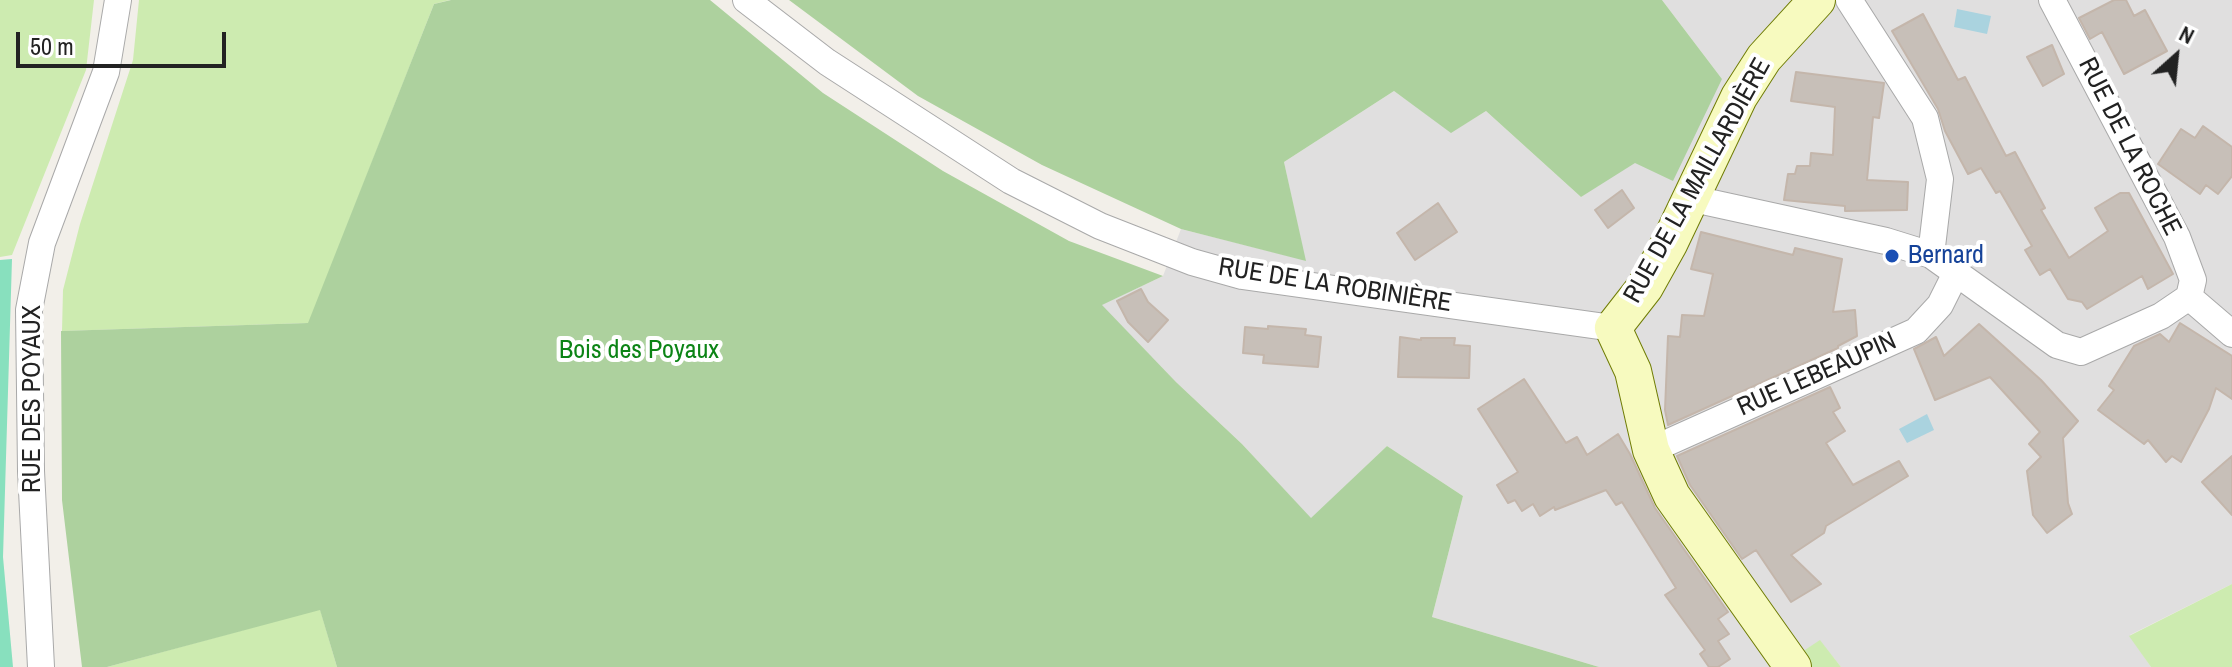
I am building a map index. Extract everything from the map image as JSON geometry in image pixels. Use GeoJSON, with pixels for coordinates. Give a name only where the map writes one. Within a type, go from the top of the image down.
{"type":"FeatureCollection","features":[{"type":"Feature","properties":{"kind":"street","name":"RUE DES POYAUX"},"geometry":{"type":"LineString","coordinates":[[41,667],[31,471],[29,310],[42,243],[106,72],[118,0]]}},
{"type":"Feature","properties":{"kind":"street","name":"RUE DE LA ROBINIÈRE"},"geometry":{"type":"LineString","coordinates":[[746,0],[827,62],[1011,181],[1100,226],[1192,262],[1242,276],[1613,328]]}},
{"type":"Feature","properties":{"kind":"street","name":"RUE DE LA MAILLARDIÈRE"},"geometry":{"type":"LineString","coordinates":[[1613,328],[1645,287],[1669,244],[1747,84],[1782,36],[1817,0]]}},
{"type":"Feature","properties":{"kind":"street"},"geometry":{"type":"LineString","coordinates":[[1849,0],[1925,118],[1940,179],[1931,255]]}},
{"type":"Feature","properties":{"kind":"street","name":"RUE DE LA ROCHE"},"geometry":{"type":"LineString","coordinates":[[2052,0],[2177,237],[2193,280],[2189,297]]}},
{"type":"Feature","properties":{"kind":"street"},"geometry":{"type":"LineString","coordinates":[[1689,198],[1886,241],[1931,255],[2057,345],[2081,352],[2161,316],[2189,297],[2232,334]]}},
{"type":"Feature","properties":{"kind":"street","name":"RUE LEBEAUPIN"},"geometry":{"type":"LineString","coordinates":[[1651,450],[1916,331],[1940,305],[1957,271]]}},
{"type":"Feature","properties":{"kind":"street"},"geometry":{"type":"LineString","coordinates":[[1613,328],[1633,371],[1651,450],[1672,496],[1793,667]]}},
{"type":"Feature","properties":{"kind":"shaded area"},"geometry":{"type":"Polygon","coordinates":[[[1662,0],[2232,0],[2232,584],[2130,635],[2151,667],[1841,667],[1820,641],[1779,667],[1599,667],[1432,617],[1463,496],[1387,446],[1311,519],[1242,444],[1101,305],[1163,276],[1181,229],[1305,260],[1284,162],[1394,91],[1451,132],[1486,111],[1581,197],[1722,79],[1662,0]]]}},
{"type":"Feature","properties":{"kind":"green space"},"geometry":{"type":"Polygon","coordinates":[[[0,0],[94,0],[86,70],[12,255],[0,257],[0,0]]]}},
{"type":"Feature","properties":{"kind":"green space"},"geometry":{"type":"Polygon","coordinates":[[[139,0],[450,0],[434,4],[309,323],[62,331],[63,290],[80,224],[133,60],[139,0]]]}},
{"type":"Feature","properties":{"kind":"green space","name":"Bois des Poyaux"},"geometry":{"type":"Polygon","coordinates":[[[451,0],[710,0],[823,93],[943,171],[1069,241],[1163,276],[1102,305],[1176,382],[1242,444],[1311,518],[1387,446],[1463,496],[1432,617],[1599,667],[337,667],[320,610],[107,667],[82,667],[62,500],[61,331],[308,323],[434,4],[451,0]]]}},
{"type":"Feature","properties":{"kind":"green space"},"geometry":{"type":"Polygon","coordinates":[[[789,0],[1662,0],[1722,79],[1673,181],[1635,163],[1581,197],[1486,111],[1451,133],[1394,91],[1284,162],[1306,261],[1181,229],[1042,165],[918,96],[789,0]]]}},
{"type":"Feature","properties":{"kind":"green space"},"geometry":{"type":"Polygon","coordinates":[[[12,259],[3,557],[13,667],[0,667],[0,260],[12,259]]]}},
{"type":"Feature","properties":{"kind":"green space"},"geometry":{"type":"Polygon","coordinates":[[[2232,584],[2232,667],[2151,667],[2129,636],[2232,584]]]}},
{"type":"Feature","properties":{"kind":"green space"},"geometry":{"type":"Polygon","coordinates":[[[320,609],[337,667],[107,667],[320,609]]]}},
{"type":"Feature","properties":{"kind":"green space"},"geometry":{"type":"Polygon","coordinates":[[[1820,640],[1841,667],[1779,667],[1820,640]]]}},
{"type":"Feature","properties":{"kind":"water"},"geometry":{"type":"Polygon","coordinates":[[[1957,9],[1991,16],[1987,34],[1954,27],[1957,9]]]}},
{"type":"Feature","properties":{"kind":"water"},"geometry":{"type":"Polygon","coordinates":[[[1927,414],[1934,430],[1907,443],[1899,429],[1927,414]]]}},
{"type":"Feature","properties":{"kind":"building"},"geometry":{"type":"Polygon","coordinates":[[[2114,0],[2126,0],[2134,16],[2145,10],[2167,51],[2124,74],[2102,32],[2090,39],[2079,18],[2114,0]]]}},
{"type":"Feature","properties":{"kind":"building"},"geometry":{"type":"Polygon","coordinates":[[[1923,14],[1958,80],[1965,77],[2006,156],[2015,152],[2045,208],[2041,210],[2069,258],[2108,231],[2095,208],[2120,193],[2129,193],[2173,274],[2148,289],[2142,276],[2087,309],[2082,302],[2068,299],[2050,269],[2040,275],[2025,250],[2032,246],[2000,191],[1996,193],[1981,168],[1968,174],[1945,131],[1938,109],[1892,31],[1923,14]]]}},
{"type":"Feature","properties":{"kind":"building"},"geometry":{"type":"Polygon","coordinates":[[[2052,45],[2064,74],[2043,86],[2027,57],[2052,45]]]}},
{"type":"Feature","properties":{"kind":"building"},"geometry":{"type":"Polygon","coordinates":[[[1796,72],[1884,83],[1879,118],[1873,117],[1867,180],[1908,182],[1907,210],[1845,211],[1845,206],[1784,200],[1788,174],[1795,174],[1797,166],[1810,166],[1811,153],[1833,155],[1835,107],[1791,101],[1796,72]]]}},
{"type":"Feature","properties":{"kind":"building"},"geometry":{"type":"Polygon","coordinates":[[[2203,126],[2232,147],[2232,176],[2218,194],[2206,185],[2200,194],[2158,164],[2181,129],[2195,138],[2203,126]]]}},
{"type":"Feature","properties":{"kind":"building"},"geometry":{"type":"Polygon","coordinates":[[[1622,190],[1634,208],[1608,228],[1595,210],[1622,190]]]}},
{"type":"Feature","properties":{"kind":"building"},"geometry":{"type":"Polygon","coordinates":[[[1438,203],[1457,232],[1415,260],[1397,233],[1438,203]]]}},
{"type":"Feature","properties":{"kind":"building"},"geometry":{"type":"Polygon","coordinates":[[[1701,232],[1793,255],[1795,248],[1842,259],[1833,312],[1855,310],[1857,336],[1838,348],[1668,425],[1665,410],[1668,336],[1680,337],[1682,315],[1704,316],[1713,274],[1691,269],[1701,232]]]}},
{"type":"Feature","properties":{"kind":"building"},"geometry":{"type":"Polygon","coordinates":[[[1141,289],[1148,302],[1168,320],[1148,342],[1128,322],[1117,301],[1141,289]]]}},
{"type":"Feature","properties":{"kind":"building"},"geometry":{"type":"Polygon","coordinates":[[[2180,323],[2232,356],[2232,399],[2216,388],[2209,409],[2181,462],[2172,456],[2166,462],[2148,440],[2144,444],[2098,410],[2114,390],[2109,386],[2134,346],[2160,334],[2169,342],[2180,323]]]}},
{"type":"Feature","properties":{"kind":"building"},"geometry":{"type":"Polygon","coordinates":[[[1979,324],[2041,380],[2078,421],[2063,438],[2068,503],[2072,514],[2047,533],[2033,515],[2027,471],[2041,457],[2029,444],[2040,432],[1990,377],[1935,400],[1914,349],[1936,337],[1944,356],[1979,324]]]}},
{"type":"Feature","properties":{"kind":"building"},"geometry":{"type":"Polygon","coordinates":[[[1268,326],[1306,329],[1305,335],[1321,337],[1318,367],[1263,363],[1264,355],[1243,353],[1245,327],[1268,329],[1268,326]]]}},
{"type":"Feature","properties":{"kind":"building"},"geometry":{"type":"Polygon","coordinates":[[[1400,337],[1421,340],[1455,338],[1454,345],[1470,346],[1469,378],[1398,377],[1400,337]]]}},
{"type":"Feature","properties":{"kind":"building"},"geometry":{"type":"Polygon","coordinates":[[[1524,379],[1566,443],[1577,437],[1587,455],[1618,434],[1655,508],[1728,612],[1718,619],[1729,634],[1718,641],[1730,659],[1718,667],[1709,667],[1700,654],[1705,650],[1665,595],[1676,588],[1622,502],[1616,505],[1606,490],[1555,510],[1554,507],[1540,516],[1533,504],[1522,511],[1515,500],[1508,503],[1497,485],[1518,472],[1478,409],[1524,379]]]}},
{"type":"Feature","properties":{"kind":"building"},"geometry":{"type":"Polygon","coordinates":[[[1830,387],[1840,408],[1833,412],[1845,431],[1826,443],[1853,485],[1899,461],[1908,476],[1826,526],[1824,533],[1791,555],[1821,584],[1791,602],[1756,550],[1742,559],[1690,485],[1677,456],[1830,387]]]}},
{"type":"Feature","properties":{"kind":"building"},"geometry":{"type":"Polygon","coordinates":[[[2232,456],[2232,515],[2202,482],[2232,456]]]}},
{"type":"Feature","properties":{"kind":"place","name":"Bernard"},"geometry":{"type":"Point","coordinates":[1892,256]}}]}
